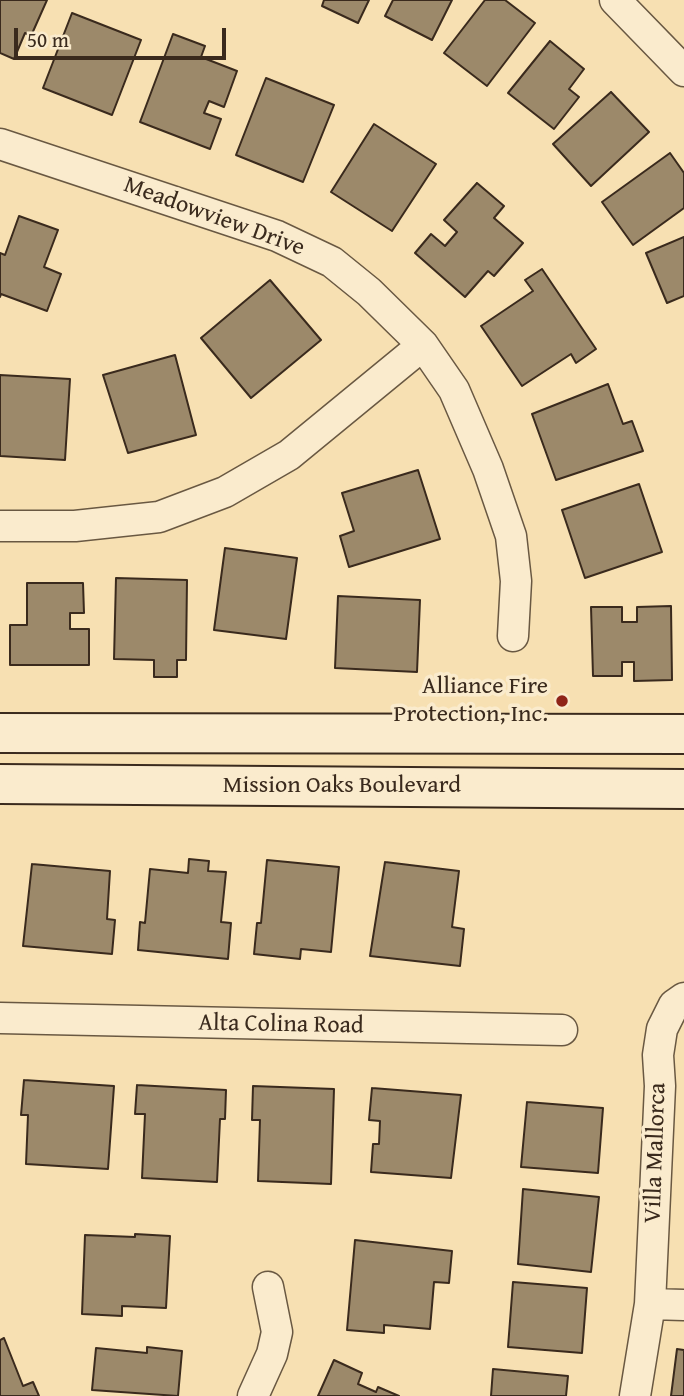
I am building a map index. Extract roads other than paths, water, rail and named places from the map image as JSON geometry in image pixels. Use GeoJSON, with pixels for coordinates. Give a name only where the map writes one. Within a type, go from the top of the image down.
{"type":"FeatureCollection","features":[{"type":"Feature","properties":{"kind":"main road"},"geometry":{"type":"LineString","coordinates":[[0,733],[684,734]]}},
{"type":"Feature","properties":{"kind":"main road","name":"Mission Oaks Boulevard"},"geometry":{"type":"LineString","coordinates":[[0,784],[684,789]]}},
{"type":"Feature","properties":{"kind":"street"},"geometry":{"type":"LineString","coordinates":[[615,0],[684,71]]}},
{"type":"Feature","properties":{"kind":"street","name":"Meadowview Drive"},"geometry":{"type":"LineString","coordinates":[[0,144],[277,236],[332,262],[369,292],[423,345],[454,390],[488,469],[511,536],[516,581],[513,636]]}},
{"type":"Feature","properties":{"kind":"street"},"geometry":{"type":"LineString","coordinates":[[0,526],[75,526],[159,517],[225,492],[289,455],[423,345]]}},
{"type":"Feature","properties":{"kind":"street","name":"Villa Mallorca"},"geometry":{"type":"LineString","coordinates":[[635,1396],[650,1304],[660,1086],[658,1055],[662,1029],[679,1002]]}},
{"type":"Feature","properties":{"kind":"street","name":"Alta Colina Road"},"geometry":{"type":"LineString","coordinates":[[0,1018],[562,1030]]}},
{"type":"Feature","properties":{"kind":"street"},"geometry":{"type":"LineString","coordinates":[[253,1396],[272,1354],[277,1332],[268,1287]]}},
{"type":"Feature","properties":{"kind":"street"},"geometry":{"type":"LineString","coordinates":[[650,1304],[684,1305]]}},
{"type":"Feature","properties":{"kind":"place","name":"Alliance Fire Protection, Inc."},"geometry":{"type":"Point","coordinates":[562,701]}}]}
